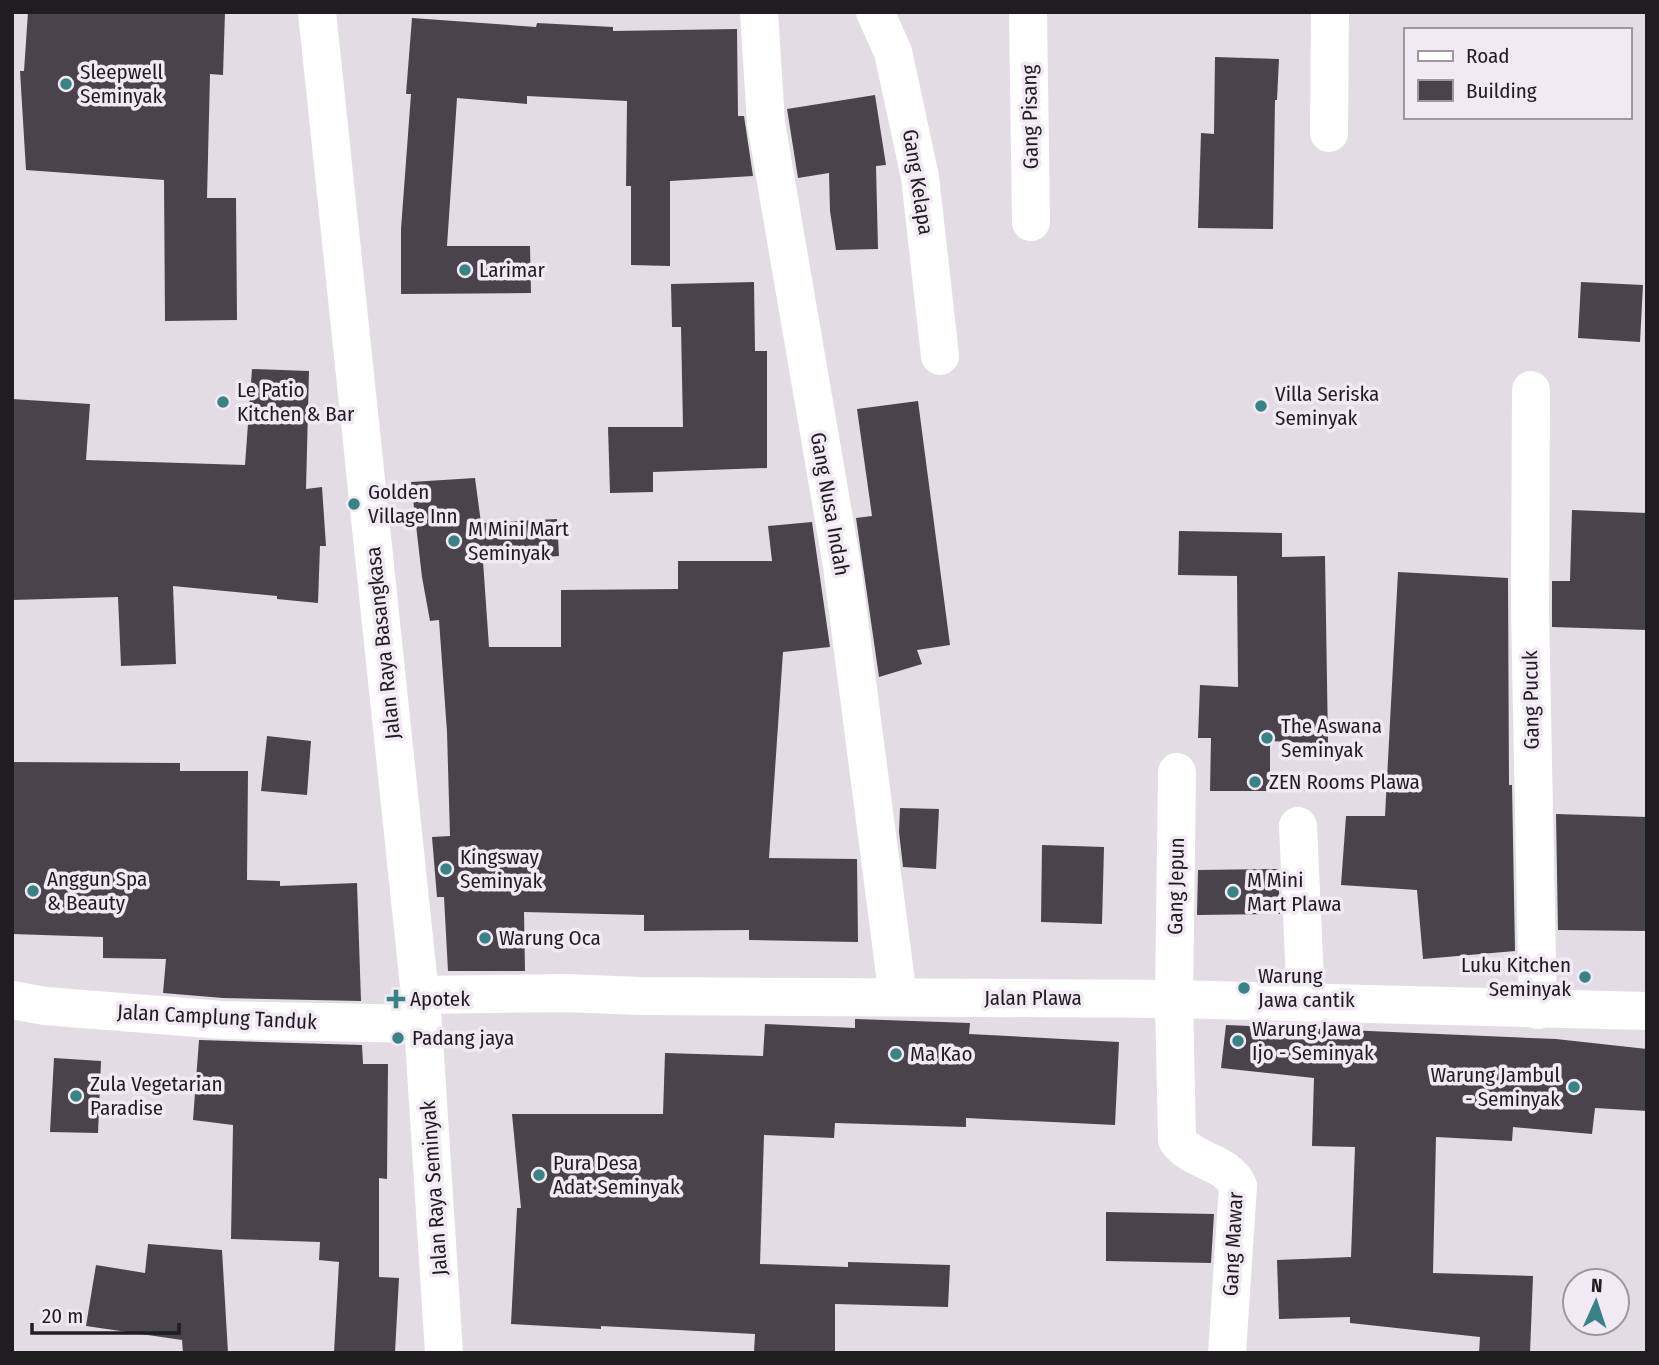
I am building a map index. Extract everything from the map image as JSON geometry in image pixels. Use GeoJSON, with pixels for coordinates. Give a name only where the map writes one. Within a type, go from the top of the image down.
{"type":"FeatureCollection","features":[{"type":"Feature","properties":{"kind":"street","name":"Jalan Raya Basangkasa"},"geometry":{"type":"LineString","coordinates":[[317,12],[421,1009]]}},
{"type":"Feature","properties":{"kind":"street","name":"Gang Nusa Indah"},"geometry":{"type":"LineString","coordinates":[[759,12],[765,123],[842,566],[898,997]]}},
{"type":"Feature","properties":{"kind":"street","name":"Gang Kelapa"},"geometry":{"type":"LineString","coordinates":[[875,12],[893,52],[920,177],[940,356]]}},
{"type":"Feature","properties":{"kind":"street","name":"Gang Pisang"},"geometry":{"type":"LineString","coordinates":[[1028,12],[1031,222]]}},
{"type":"Feature","properties":{"kind":"street"},"geometry":{"type":"LineString","coordinates":[[1329,133],[1331,12]]}},
{"type":"Feature","properties":{"kind":"street","name":"Gang Pucuk"},"geometry":{"type":"LineString","coordinates":[[1531,390],[1530,612],[1538,1010]]}},
{"type":"Feature","properties":{"kind":"street","name":"Gang Jepun"},"geometry":{"type":"LineString","coordinates":[[1174,999],[1177,772]]}},
{"type":"Feature","properties":{"kind":"street"},"geometry":{"type":"LineString","coordinates":[[1298,826],[1306,1003]]}},
{"type":"Feature","properties":{"kind":"street","name":"Jalan Plawa"},"geometry":{"type":"LineString","coordinates":[[421,1009],[553,993],[639,996],[1174,999],[1647,1011]]}},
{"type":"Feature","properties":{"kind":"street","name":"Gang Mawar"},"geometry":{"type":"LineString","coordinates":[[1174,999],[1177,1140],[1185,1151],[1228,1171],[1235,1177],[1238,1186],[1227,1353]]}},
{"type":"Feature","properties":{"kind":"street","name":"Jalan Camplung Tanduk"},"geometry":{"type":"LineString","coordinates":[[12,1000],[45,1006],[222,1020],[421,1009]]}},
{"type":"Feature","properties":{"kind":"street","name":"Jalan Raya Seminyak"},"geometry":{"type":"LineString","coordinates":[[421,1009],[444,1353]]}},
{"type":"Feature","properties":{"kind":"building"},"geometry":{"type":"Polygon","coordinates":[[[28,12],[225,12],[223,75],[210,74],[207,198],[236,198],[237,320],[165,321],[164,180],[26,170],[20,71],[24,71],[28,12]]]}},
{"type":"Feature","properties":{"kind":"building"},"geometry":{"type":"Polygon","coordinates":[[[412,18],[536,27],[537,23],[613,27],[613,31],[737,29],[738,116],[744,116],[753,176],[670,181],[670,266],[631,265],[631,186],[626,186],[627,101],[527,96],[527,104],[457,98],[447,246],[530,246],[531,293],[401,294],[401,229],[411,94],[406,94],[412,18]]]}},
{"type":"Feature","properties":{"kind":"building"},"geometry":{"type":"Polygon","coordinates":[[[1215,57],[1279,59],[1275,100],[1273,229],[1198,228],[1201,133],[1214,134],[1215,57]]]}},
{"type":"Feature","properties":{"kind":"building"},"geometry":{"type":"Polygon","coordinates":[[[875,95],[886,165],[876,166],[878,249],[836,250],[830,211],[829,173],[798,178],[787,109],[875,95]]]}},
{"type":"Feature","properties":{"kind":"building"},"geometry":{"type":"Polygon","coordinates":[[[754,282],[755,351],[767,351],[767,468],[653,472],[653,492],[610,493],[608,427],[683,427],[681,327],[672,327],[671,284],[754,282]]]}},
{"type":"Feature","properties":{"kind":"building"},"geometry":{"type":"Polygon","coordinates":[[[1581,282],[1643,285],[1640,342],[1578,338],[1581,282]]]}},
{"type":"Feature","properties":{"kind":"building"},"geometry":{"type":"Polygon","coordinates":[[[252,369],[309,371],[306,489],[322,487],[326,546],[320,546],[318,603],[277,599],[277,596],[173,586],[176,664],[121,666],[118,597],[12,600],[12,399],[90,404],[86,460],[245,465],[252,369]]]}},
{"type":"Feature","properties":{"kind":"building"},"geometry":{"type":"Polygon","coordinates":[[[918,401],[950,645],[917,650],[922,664],[879,677],[856,518],[872,516],[857,409],[918,401]]]}},
{"type":"Feature","properties":{"kind":"building"},"geometry":{"type":"Polygon","coordinates":[[[475,478],[481,523],[557,519],[559,556],[483,561],[489,647],[561,647],[561,590],[678,589],[678,561],[772,561],[768,526],[812,522],[830,647],[783,652],[769,858],[857,859],[858,942],[749,940],[749,930],[644,931],[644,915],[524,912],[525,971],[448,971],[444,897],[437,897],[432,837],[450,836],[447,732],[439,620],[430,621],[411,482],[475,478]]]}},
{"type":"Feature","properties":{"kind":"building"},"geometry":{"type":"Polygon","coordinates":[[[1572,510],[1647,513],[1647,630],[1552,627],[1552,581],[1570,581],[1572,510]]]}},
{"type":"Feature","properties":{"kind":"building"},"geometry":{"type":"Polygon","coordinates":[[[1179,531],[1282,533],[1282,557],[1325,556],[1328,744],[1270,741],[1270,791],[1210,791],[1211,738],[1198,738],[1200,685],[1238,687],[1237,576],[1178,575],[1179,531]]]}},
{"type":"Feature","properties":{"kind":"building"},"geometry":{"type":"Polygon","coordinates":[[[1398,572],[1508,578],[1509,785],[1512,785],[1515,951],[1423,959],[1417,890],[1341,885],[1346,816],[1385,816],[1398,572]]]}},
{"type":"Feature","properties":{"kind":"building"},"geometry":{"type":"Polygon","coordinates":[[[267,736],[311,741],[307,795],[261,791],[267,736]]]}},
{"type":"Feature","properties":{"kind":"building"},"geometry":{"type":"Polygon","coordinates":[[[12,762],[180,763],[180,771],[248,771],[247,880],[280,881],[280,886],[357,883],[361,1001],[223,998],[163,993],[166,959],[103,958],[103,937],[12,934],[12,762]]]}},
{"type":"Feature","properties":{"kind":"building"},"geometry":{"type":"Polygon","coordinates":[[[900,808],[939,809],[936,869],[903,867],[899,832],[900,808]]]}},
{"type":"Feature","properties":{"kind":"building"},"geometry":{"type":"Polygon","coordinates":[[[1556,814],[1647,817],[1647,931],[1558,930],[1556,814]]]}},
{"type":"Feature","properties":{"kind":"building"},"geometry":{"type":"Polygon","coordinates":[[[1042,845],[1104,847],[1102,924],[1041,922],[1042,845]]]}},
{"type":"Feature","properties":{"kind":"building","name":"M Mini Mart Plawa"},"geometry":{"type":"Polygon","coordinates":[[[1278,869],[1280,914],[1197,915],[1198,870],[1278,869]]]}},
{"type":"Feature","properties":{"kind":"building"},"geometry":{"type":"Polygon","coordinates":[[[855,1019],[970,1023],[969,1034],[1119,1042],[1115,1125],[966,1118],[966,1127],[835,1123],[834,1138],[764,1135],[760,1264],[848,1267],[848,1262],[950,1265],[948,1307],[835,1304],[835,1353],[754,1353],[755,1334],[511,1324],[517,1208],[521,1208],[512,1114],[663,1114],[665,1053],[763,1056],[765,1024],[855,1028],[855,1019]]]}},
{"type":"Feature","properties":{"kind":"building"},"geometry":{"type":"Polygon","coordinates":[[[1226,1025],[1556,1039],[1647,1049],[1647,1111],[1595,1108],[1592,1134],[1513,1127],[1512,1141],[1436,1137],[1433,1273],[1533,1276],[1530,1353],[1479,1353],[1480,1337],[1350,1323],[1350,1317],[1279,1319],[1277,1260],[1351,1257],[1355,1147],[1312,1146],[1314,1078],[1221,1068],[1226,1025]]]}},
{"type":"Feature","properties":{"kind":"building"},"geometry":{"type":"Polygon","coordinates":[[[199,1040],[362,1045],[363,1064],[388,1064],[387,1179],[379,1178],[379,1277],[399,1278],[395,1353],[334,1353],[339,1262],[319,1260],[320,1242],[231,1239],[233,1125],[193,1120],[199,1040]]]}},
{"type":"Feature","properties":{"kind":"building","name":"Zula Vegetarian Paradise"},"geometry":{"type":"Polygon","coordinates":[[[54,1058],[101,1061],[98,1133],[50,1132],[54,1058]]]}},
{"type":"Feature","properties":{"kind":"building"},"geometry":{"type":"Polygon","coordinates":[[[1106,1212],[1214,1214],[1211,1263],[1106,1261],[1106,1212]]]}},
{"type":"Feature","properties":{"kind":"building"},"geometry":{"type":"Polygon","coordinates":[[[148,1244],[222,1250],[228,1353],[183,1353],[182,1340],[86,1326],[96,1265],[145,1273],[148,1244]]]}},
{"type":"Feature","properties":{"kind":"place","name":"Sleepwell Seminyak"},"geometry":{"type":"Point","coordinates":[66,84]}},
{"type":"Feature","properties":{"kind":"place","name":"Larimar"},"geometry":{"type":"Point","coordinates":[465,270]}},
{"type":"Feature","properties":{"kind":"place","name":"Le Patio Kitchen & Bar"},"geometry":{"type":"Point","coordinates":[223,402]}},
{"type":"Feature","properties":{"kind":"place","name":"Villa Seriska Seminyak"},"geometry":{"type":"Point","coordinates":[1261,406]}},
{"type":"Feature","properties":{"kind":"place","name":"Golden Village Inn"},"geometry":{"type":"Point","coordinates":[354,504]}},
{"type":"Feature","properties":{"kind":"place","name":"M Mini Mart Seminyak"},"geometry":{"type":"Point","coordinates":[454,541]}},
{"type":"Feature","properties":{"kind":"place","name":"The Aswana Seminyak"},"geometry":{"type":"Point","coordinates":[1267,738]}},
{"type":"Feature","properties":{"kind":"place","name":"ZEN Rooms Plawa"},"geometry":{"type":"Point","coordinates":[1255,782]}},
{"type":"Feature","properties":{"kind":"place","name":"Kingsway Seminyak"},"geometry":{"type":"Point","coordinates":[446,869]}},
{"type":"Feature","properties":{"kind":"place","name":"Anggun Spa & Beauty"},"geometry":{"type":"Point","coordinates":[33,891]}},
{"type":"Feature","properties":{"kind":"place","name":"M Mini Mart Plawa"},"geometry":{"type":"Point","coordinates":[1233,892]}},
{"type":"Feature","properties":{"kind":"place","name":"Warung Oca"},"geometry":{"type":"Point","coordinates":[485,938]}},
{"type":"Feature","properties":{"kind":"place","name":"Luku Kitchen Seminyak"},"geometry":{"type":"Point","coordinates":[1585,977]}},
{"type":"Feature","properties":{"kind":"place","name":"Warung Jawa cantik"},"geometry":{"type":"Point","coordinates":[1244,988]}},
{"type":"Feature","properties":{"kind":"place","name":"Apotek"},"geometry":{"type":"Point","coordinates":[396,999]}},
{"type":"Feature","properties":{"kind":"place","name":"Padang jaya"},"geometry":{"type":"Point","coordinates":[398,1038]}},
{"type":"Feature","properties":{"kind":"place","name":"Warung Jawa Ijo - Seminyak"},"geometry":{"type":"Point","coordinates":[1238,1041]}},
{"type":"Feature","properties":{"kind":"place","name":"Ma Kao"},"geometry":{"type":"Point","coordinates":[896,1054]}},
{"type":"Feature","properties":{"kind":"place","name":"Warung Jambul - Seminyak"},"geometry":{"type":"Point","coordinates":[1574,1087]}},
{"type":"Feature","properties":{"kind":"place","name":"Zula Vegetarian Paradise"},"geometry":{"type":"Point","coordinates":[76,1096]}},
{"type":"Feature","properties":{"kind":"place","name":"Pura Desa Adat Seminyak"},"geometry":{"type":"Point","coordinates":[539,1175]}}]}
